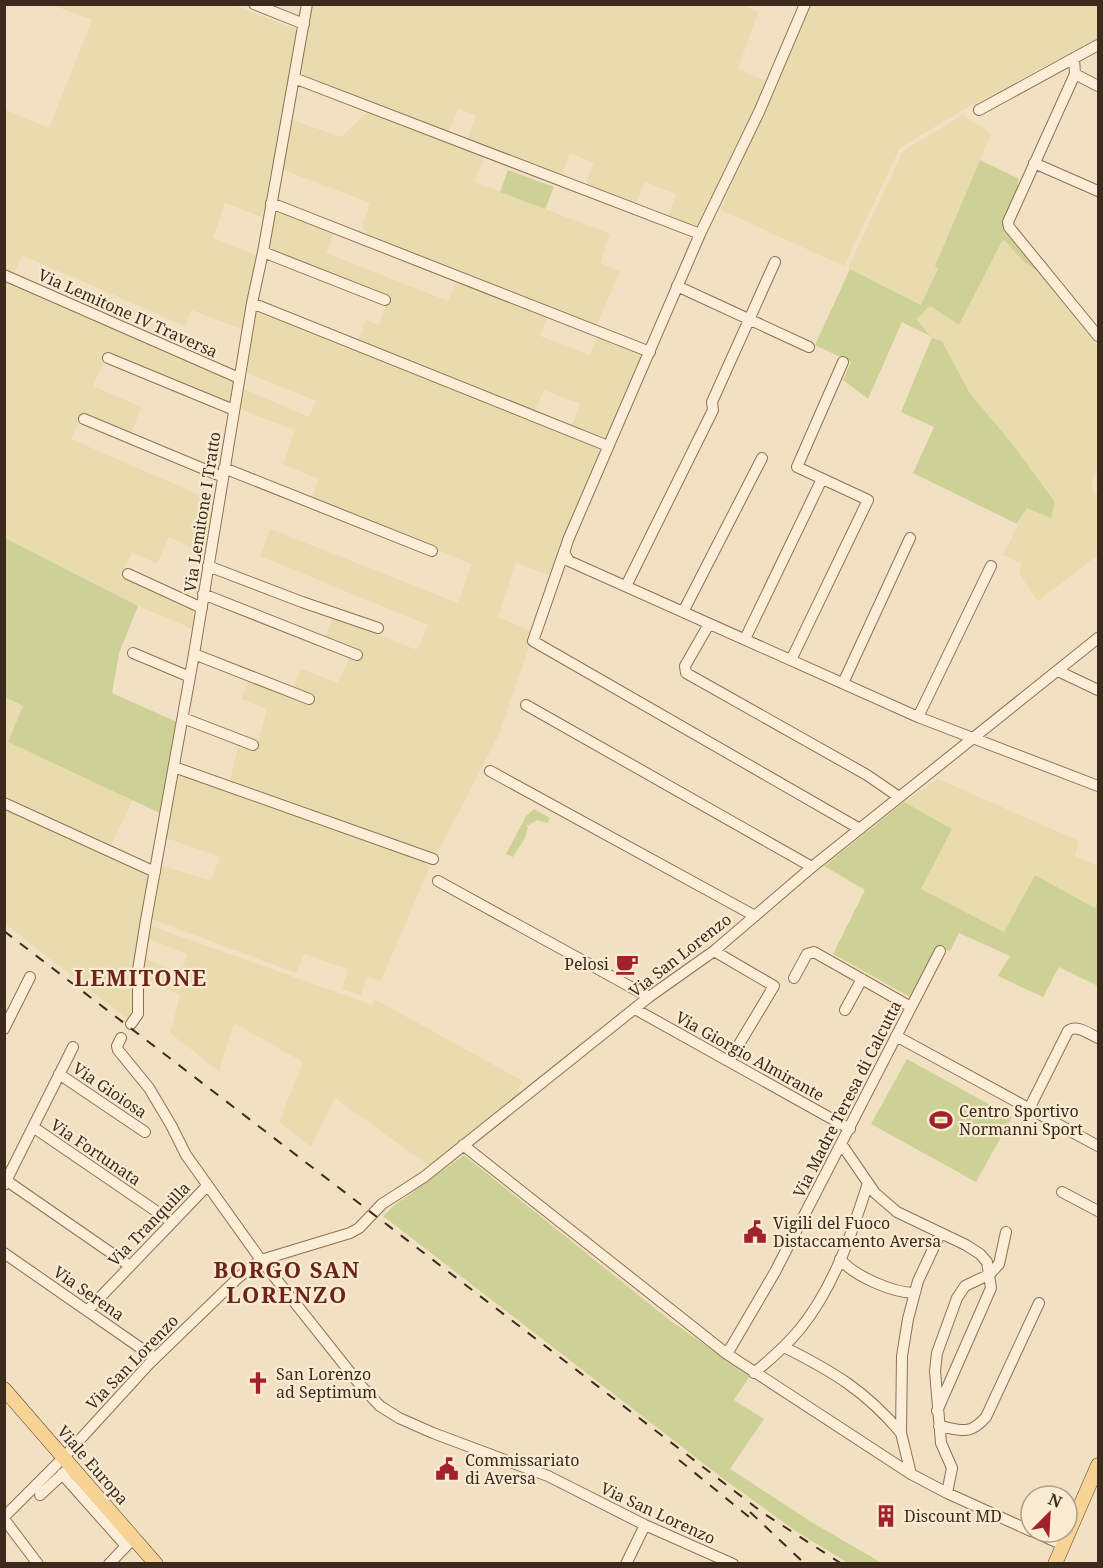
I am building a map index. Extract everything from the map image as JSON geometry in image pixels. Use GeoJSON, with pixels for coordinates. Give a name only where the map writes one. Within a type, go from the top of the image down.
{"type":"FeatureCollection","features":[{"type":"Feature","properties":{"kind":"main road","name":"Viale Europa"},"geometry":{"type":"LineString","coordinates":[[4,1389],[130,1542],[156,1563]]}},
{"type":"Feature","properties":{"kind":"main road"},"geometry":{"type":"LineString","coordinates":[[1055,1563],[1098,1465]]}},
{"type":"Feature","properties":{"kind":"street"},"geometry":{"type":"LineString","coordinates":[[254,4],[304,24]]}},
{"type":"Feature","properties":{"kind":"street","name":"Via Lemitone I Tratto"},"geometry":{"type":"LineString","coordinates":[[131,1024],[138,1014],[138,970],[194,654],[252,303],[307,4]]}},
{"type":"Feature","properties":{"kind":"street"},"geometry":{"type":"LineString","coordinates":[[805,4],[759,112],[700,234],[608,446],[568,540],[533,641],[860,829]]}},
{"type":"Feature","properties":{"kind":"street"},"geometry":{"type":"LineString","coordinates":[[979,110],[1098,45]]}},
{"type":"Feature","properties":{"kind":"street"},"geometry":{"type":"LineString","coordinates":[[1074,58],[1075,74],[1008,222],[1009,227],[1098,336]]}},
{"type":"Feature","properties":{"kind":"street"},"geometry":{"type":"LineString","coordinates":[[1075,74],[1098,86]]}},
{"type":"Feature","properties":{"kind":"street"},"geometry":{"type":"LineString","coordinates":[[294,78],[700,234]]}},
{"type":"Feature","properties":{"kind":"street"},"geometry":{"type":"LineString","coordinates":[[1035,163],[1098,191]]}},
{"type":"Feature","properties":{"kind":"street"},"geometry":{"type":"LineString","coordinates":[[271,204],[650,352]]}},
{"type":"Feature","properties":{"kind":"street"},"geometry":{"type":"LineString","coordinates":[[263,252],[385,300]]}},
{"type":"Feature","properties":{"kind":"street"},"geometry":{"type":"LineString","coordinates":[[626,586],[712,410],[712,402],[775,262]]}},
{"type":"Feature","properties":{"kind":"street","name":"Via Lemitone IV Traversa"},"geometry":{"type":"LineString","coordinates":[[4,275],[239,378]]}},
{"type":"Feature","properties":{"kind":"street"},"geometry":{"type":"LineString","coordinates":[[677,286],[809,347]]}},
{"type":"Feature","properties":{"kind":"street"},"geometry":{"type":"LineString","coordinates":[[252,303],[608,446]]}},
{"type":"Feature","properties":{"kind":"street"},"geometry":{"type":"LineString","coordinates":[[108,358],[234,410]]}},
{"type":"Feature","properties":{"kind":"street"},"geometry":{"type":"LineString","coordinates":[[791,660],[868,500],[797,467],[843,362]]}},
{"type":"Feature","properties":{"kind":"street"},"geometry":{"type":"LineString","coordinates":[[84,419],[432,551]]}},
{"type":"Feature","properties":{"kind":"street"},"geometry":{"type":"LineString","coordinates":[[683,612],[762,458]]}},
{"type":"Feature","properties":{"kind":"street"},"geometry":{"type":"LineString","coordinates":[[745,639],[822,479]]}},
{"type":"Feature","properties":{"kind":"street"},"geometry":{"type":"LineString","coordinates":[[843,683],[909,538]]}},
{"type":"Feature","properties":{"kind":"street"},"geometry":{"type":"LineString","coordinates":[[568,540],[564,553],[569,561],[918,717],[1098,786]]}},
{"type":"Feature","properties":{"kind":"street"},"geometry":{"type":"LineString","coordinates":[[208,566],[378,628]]}},
{"type":"Feature","properties":{"kind":"street"},"geometry":{"type":"LineString","coordinates":[[918,717],[991,566]]}},
{"type":"Feature","properties":{"kind":"street"},"geometry":{"type":"LineString","coordinates":[[128,574],[201,608]]}},
{"type":"Feature","properties":{"kind":"street"},"geometry":{"type":"LineString","coordinates":[[203,594],[357,655]]}},
{"type":"Feature","properties":{"kind":"street"},"geometry":{"type":"LineString","coordinates":[[709,624],[685,666],[686,673],[867,775],[899,797]]}},
{"type":"Feature","properties":{"kind":"street","name":"Via San Lorenzo"},"geometry":{"type":"LineString","coordinates":[[4,1517],[66,1466],[93,1423],[155,1358],[239,1277],[261,1260],[350,1233],[359,1228],[382,1204],[424,1177],[650,997],[714,951],[812,867],[1098,639]]}},
{"type":"Feature","properties":{"kind":"street"},"geometry":{"type":"LineString","coordinates":[[133,653],[190,677]]}},
{"type":"Feature","properties":{"kind":"street"},"geometry":{"type":"LineString","coordinates":[[194,654],[309,699]]}},
{"type":"Feature","properties":{"kind":"street"},"geometry":{"type":"LineString","coordinates":[[1058,671],[1098,690]]}},
{"type":"Feature","properties":{"kind":"street"},"geometry":{"type":"LineString","coordinates":[[526,705],[812,867]]}},
{"type":"Feature","properties":{"kind":"street"},"geometry":{"type":"LineString","coordinates":[[183,718],[253,745]]}},
{"type":"Feature","properties":{"kind":"street"},"geometry":{"type":"LineString","coordinates":[[174,767],[433,859]]}},
{"type":"Feature","properties":{"kind":"street"},"geometry":{"type":"LineString","coordinates":[[489,771],[755,916]]}},
{"type":"Feature","properties":{"kind":"street"},"geometry":{"type":"LineString","coordinates":[[4,803],[155,872]]}},
{"type":"Feature","properties":{"kind":"street"},"geometry":{"type":"LineString","coordinates":[[438,881],[650,997]]}},
{"type":"Feature","properties":{"kind":"street"},"geometry":{"type":"LineString","coordinates":[[714,951],[774,986],[729,1061]]}},
{"type":"Feature","properties":{"kind":"street","name":"Via Madre Teresa di Calcutta"},"geometry":{"type":"LineString","coordinates":[[727,1354],[775,1272],[940,951]]}},
{"type":"Feature","properties":{"kind":"street"},"geometry":{"type":"LineString","coordinates":[[794,978],[807,954],[814,952],[911,1007]]}},
{"type":"Feature","properties":{"kind":"street"},"geometry":{"type":"LineString","coordinates":[[4,1029],[30,977]]}},
{"type":"Feature","properties":{"kind":"street"},"geometry":{"type":"LineString","coordinates":[[845,1010],[862,980]]}},
{"type":"Feature","properties":{"kind":"street","name":"Via Giorgio Almirante"},"geometry":{"type":"LineString","coordinates":[[635,1009],[850,1129]]}},
{"type":"Feature","properties":{"kind":"street"},"geometry":{"type":"LineString","coordinates":[[1029,1109],[1068,1031],[1078,1028],[1098,1038]]}},
{"type":"Feature","properties":{"kind":"street"},"geometry":{"type":"LineString","coordinates":[[896,1036],[1098,1146]]}},
{"type":"Feature","properties":{"kind":"street"},"geometry":{"type":"LineString","coordinates":[[121,1038],[118,1042],[118,1050],[149,1088],[186,1155],[261,1260]]}},
{"type":"Feature","properties":{"kind":"street"},"geometry":{"type":"LineString","coordinates":[[73,1047],[6,1183],[130,1266]]}},
{"type":"Feature","properties":{"kind":"street","name":"Via Gioiosa"},"geometry":{"type":"LineString","coordinates":[[59,1074],[145,1132]]}},
{"type":"Feature","properties":{"kind":"street","name":"Via Fortunata"},"geometry":{"type":"LineString","coordinates":[[33,1127],[172,1222]]}},
{"type":"Feature","properties":{"kind":"street"},"geometry":{"type":"LineString","coordinates":[[463,1145],[754,1373],[910,1474],[1019,1525]]}},
{"type":"Feature","properties":{"kind":"street"},"geometry":{"type":"LineString","coordinates":[[842,1145],[875,1193],[897,1212],[980,1254],[987,1262],[991,1288],[937,1411]]}},
{"type":"Feature","properties":{"kind":"street"},"geometry":{"type":"LineString","coordinates":[[754,1373],[784,1347],[802,1327],[822,1295],[855,1223],[868,1183]]}},
{"type":"Feature","properties":{"kind":"street","name":"Via Tranquilla"},"geometry":{"type":"LineString","coordinates":[[88,1310],[207,1185]]}},
{"type":"Feature","properties":{"kind":"street"},"geometry":{"type":"LineString","coordinates":[[1062,1192],[1098,1211]]}},
{"type":"Feature","properties":{"kind":"street"},"geometry":{"type":"LineString","coordinates":[[947,1493],[952,1468],[941,1443],[934,1371],[937,1353],[957,1298],[965,1286],[990,1274],[999,1264],[1006,1232]]}},
{"type":"Feature","properties":{"kind":"street"},"geometry":{"type":"LineString","coordinates":[[910,1474],[901,1433],[902,1356],[908,1319],[918,1281],[940,1234]]}},
{"type":"Feature","properties":{"kind":"street","name":"Via Serena"},"geometry":{"type":"LineString","coordinates":[[4,1253],[155,1358]]}},
{"type":"Feature","properties":{"kind":"street"},"geometry":{"type":"LineString","coordinates":[[840,1259],[851,1269],[898,1292],[915,1293]]}},
{"type":"Feature","properties":{"kind":"street","name":"Via San Lorenzo"},"geometry":{"type":"LineString","coordinates":[[261,1260],[361,1386],[380,1406],[399,1418],[433,1433],[548,1476],[645,1525],[733,1563]]}},
{"type":"Feature","properties":{"kind":"street"},"geometry":{"type":"LineString","coordinates":[[939,1426],[964,1431],[976,1428],[986,1417],[1039,1303]]}},
{"type":"Feature","properties":{"kind":"street"},"geometry":{"type":"LineString","coordinates":[[784,1347],[840,1377],[866,1395],[901,1433]]}},
{"type":"Feature","properties":{"kind":"street"},"geometry":{"type":"LineString","coordinates":[[40,1495],[66,1466]]}},
{"type":"Feature","properties":{"kind":"street"},"geometry":{"type":"LineString","coordinates":[[4,1507],[4,1517],[38,1563]]}},
{"type":"Feature","properties":{"kind":"street"},"geometry":{"type":"LineString","coordinates":[[626,1563],[645,1525]]}},
{"type":"Feature","properties":{"kind":"street"},"geometry":{"type":"LineString","coordinates":[[109,1563],[130,1542]]}},
{"type":"Feature","properties":{"kind":"shaded area"},"geometry":{"type":"Polygon","coordinates":[[[741,4],[758,12],[738,69],[768,82],[701,230],[668,217],[676,194],[645,182],[635,206],[585,187],[594,163],[570,153],[561,177],[467,141],[476,115],[458,109],[448,134],[296,76],[309,5],[741,4]]]}},
{"type":"Feature","properties":{"kind":"shaded area"},"geometry":{"type":"Polygon","coordinates":[[[52,5],[235,5],[297,30],[265,218],[225,203],[213,238],[256,255],[244,330],[191,310],[185,326],[22,255],[11,282],[234,379],[230,406],[106,355],[93,386],[141,407],[131,434],[82,415],[71,439],[216,502],[207,555],[169,537],[157,564],[132,552],[121,575],[198,611],[195,630],[138,606],[5,538],[4,109],[49,128],[92,20],[52,5]]]}},
{"type":"Feature","properties":{"kind":"shaded area"},"geometry":{"type":"Polygon","coordinates":[[[808,5],[1098,5],[1098,38],[961,111],[900,148],[844,266],[721,210],[808,5]]]}},
{"type":"Feature","properties":{"kind":"shaded area"},"geometry":{"type":"Polygon","coordinates":[[[368,111],[485,154],[475,182],[610,234],[600,263],[620,271],[596,327],[366,237],[366,232],[362,227],[370,203],[281,169],[290,119],[341,137],[368,111]]]}},
{"type":"Feature","properties":{"kind":"shaded area"},"geometry":{"type":"Polygon","coordinates":[[[963,115],[991,134],[935,266],[939,268],[921,305],[850,269],[849,266],[903,151],[963,115]]]}},
{"type":"Feature","properties":{"kind":"shaded area"},"geometry":{"type":"Polygon","coordinates":[[[273,207],[334,232],[326,253],[448,301],[457,280],[548,315],[540,336],[589,355],[599,335],[645,354],[607,443],[571,428],[580,404],[544,390],[534,413],[357,343],[366,320],[379,325],[388,299],[266,250],[273,207]]]}},
{"type":"Feature","properties":{"kind":"shaded area"},"geometry":{"type":"Polygon","coordinates":[[[1004,240],[1023,261],[1038,272],[1098,346],[1098,470],[1091,483],[1093,491],[1098,494],[1098,555],[1038,601],[1020,575],[1021,563],[1003,555],[1027,508],[1055,501],[1014,446],[969,392],[942,341],[932,338],[916,319],[930,306],[959,325],[1004,240]]]}},
{"type":"Feature","properties":{"kind":"shaded area"},"geometry":{"type":"Polygon","coordinates":[[[255,308],[605,447],[551,576],[516,563],[498,617],[534,632],[499,734],[447,835],[434,855],[229,784],[239,743],[256,750],[267,709],[241,699],[249,679],[290,694],[301,669],[338,683],[353,650],[324,639],[333,617],[417,650],[428,625],[260,556],[270,529],[458,603],[472,564],[311,501],[318,479],[283,464],[295,430],[239,409],[242,388],[309,417],[316,401],[245,372],[255,308]]]}},
{"type":"Feature","properties":{"kind":"shaded area"},"geometry":{"type":"Polygon","coordinates":[[[5,697],[23,706],[8,742],[133,800],[111,845],[5,796],[5,697]]]}},
{"type":"Feature","properties":{"kind":"shaded area"},"geometry":{"type":"Polygon","coordinates":[[[178,771],[432,861],[381,981],[368,976],[361,995],[342,989],[348,969],[304,954],[296,973],[149,918],[160,865],[211,881],[220,857],[166,838],[178,771]]]}},
{"type":"Feature","properties":{"kind":"shaded area"},"geometry":{"type":"Polygon","coordinates":[[[938,779],[1079,841],[1075,856],[1098,866],[1098,902],[1095,908],[1035,875],[1004,932],[921,889],[952,829],[904,802],[938,779]]]}},
{"type":"Feature","properties":{"kind":"shaded area"},"geometry":{"type":"Polygon","coordinates":[[[4,806],[151,876],[135,1007],[130,1021],[5,924],[4,806]]]}},
{"type":"Feature","properties":{"kind":"shaded area"},"geometry":{"type":"Polygon","coordinates":[[[148,925],[372,1005],[374,999],[523,1081],[518,1089],[521,1095],[431,1167],[335,1098],[311,1147],[279,1122],[303,1062],[234,1023],[219,1071],[170,1033],[180,995],[142,976],[145,958],[181,974],[187,954],[145,938],[148,925]]]}},
{"type":"Feature","properties":{"kind":"green space"},"geometry":{"type":"Polygon","coordinates":[[[980,160],[1019,179],[1017,185],[1027,189],[1007,232],[1038,272],[1023,261],[1004,240],[959,325],[930,306],[916,319],[931,336],[902,322],[868,399],[843,380],[851,362],[815,345],[850,269],[921,305],[938,269],[935,266],[980,160]]]}},
{"type":"Feature","properties":{"kind":"green space"},"geometry":{"type":"Polygon","coordinates":[[[508,170],[554,187],[545,209],[500,192],[508,170]]]}},
{"type":"Feature","properties":{"kind":"green space"},"geometry":{"type":"Polygon","coordinates":[[[932,338],[942,341],[969,392],[1014,446],[1055,502],[1051,518],[1027,508],[1017,524],[913,473],[934,427],[901,412],[932,338]]]}},
{"type":"Feature","properties":{"kind":"green space"},"geometry":{"type":"Polygon","coordinates":[[[5,538],[138,606],[119,653],[112,693],[179,723],[162,814],[8,742],[23,706],[5,697],[5,538]]]}},
{"type":"Feature","properties":{"kind":"green space"},"geometry":{"type":"Polygon","coordinates":[[[904,802],[952,829],[921,889],[1004,932],[1035,875],[1095,908],[1098,902],[1098,986],[1059,967],[1043,997],[998,976],[1010,956],[959,933],[950,951],[937,946],[910,997],[833,954],[865,890],[824,866],[904,802]]]}},
{"type":"Feature","properties":{"kind":"green space"},"geometry":{"type":"Polygon","coordinates":[[[534,809],[550,818],[548,823],[537,820],[526,825],[528,827],[525,838],[513,857],[506,854],[526,816],[534,809]]]}},
{"type":"Feature","properties":{"kind":"green space","name":"Centro Sportivo Normanni Sport"},"geometry":{"type":"Polygon","coordinates":[[[907,1059],[1012,1117],[976,1182],[871,1124],[907,1059]]]}},
{"type":"Feature","properties":{"kind":"green space"},"geometry":{"type":"Polygon","coordinates":[[[464,1155],[672,1322],[750,1376],[734,1400],[764,1419],[730,1469],[813,1523],[882,1563],[848,1563],[797,1532],[725,1480],[383,1216],[464,1155]]]}},
{"type":"Feature","properties":{"kind":"railway"},"geometry":{"type":"LineString","coordinates":[[4,931],[763,1513],[842,1564]]}},
{"type":"Feature","properties":{"kind":"railway"},"geometry":{"type":"LineString","coordinates":[[679,1460],[754,1521]]}},
{"type":"Feature","properties":{"kind":"railway"},"geometry":{"type":"LineString","coordinates":[[750,1512],[805,1564]]}},
{"type":"Feature","properties":{"kind":"place","name":"Pelosi"},"geometry":{"type":"Point","coordinates":[627,964]}},
{"type":"Feature","properties":{"kind":"place","name":"Centro Sportivo Normanni Sport"},"geometry":{"type":"Point","coordinates":[941,1120]}},
{"type":"Feature","properties":{"kind":"place","name":"Vigili del Fuoco Distaccamento Aversa"},"geometry":{"type":"Point","coordinates":[755,1232]}},
{"type":"Feature","properties":{"kind":"place","name":"San Lorenzo ad Septimum"},"geometry":{"type":"Point","coordinates":[258,1383]}},
{"type":"Feature","properties":{"kind":"place","name":"Commissariato di Aversa"},"geometry":{"type":"Point","coordinates":[447,1469]}},
{"type":"Feature","properties":{"kind":"place","name":"Discount MD"},"geometry":{"type":"Point","coordinates":[886,1516]}},
{"type":"Feature","properties":{"kind":"district","name":"LEMITONE"},"geometry":{"type":"Point","coordinates":[141,978]}},
{"type":"Feature","properties":{"kind":"district","name":"BORGO SAN LORENZO"},"geometry":{"type":"Point","coordinates":[287,1282]}}]}
